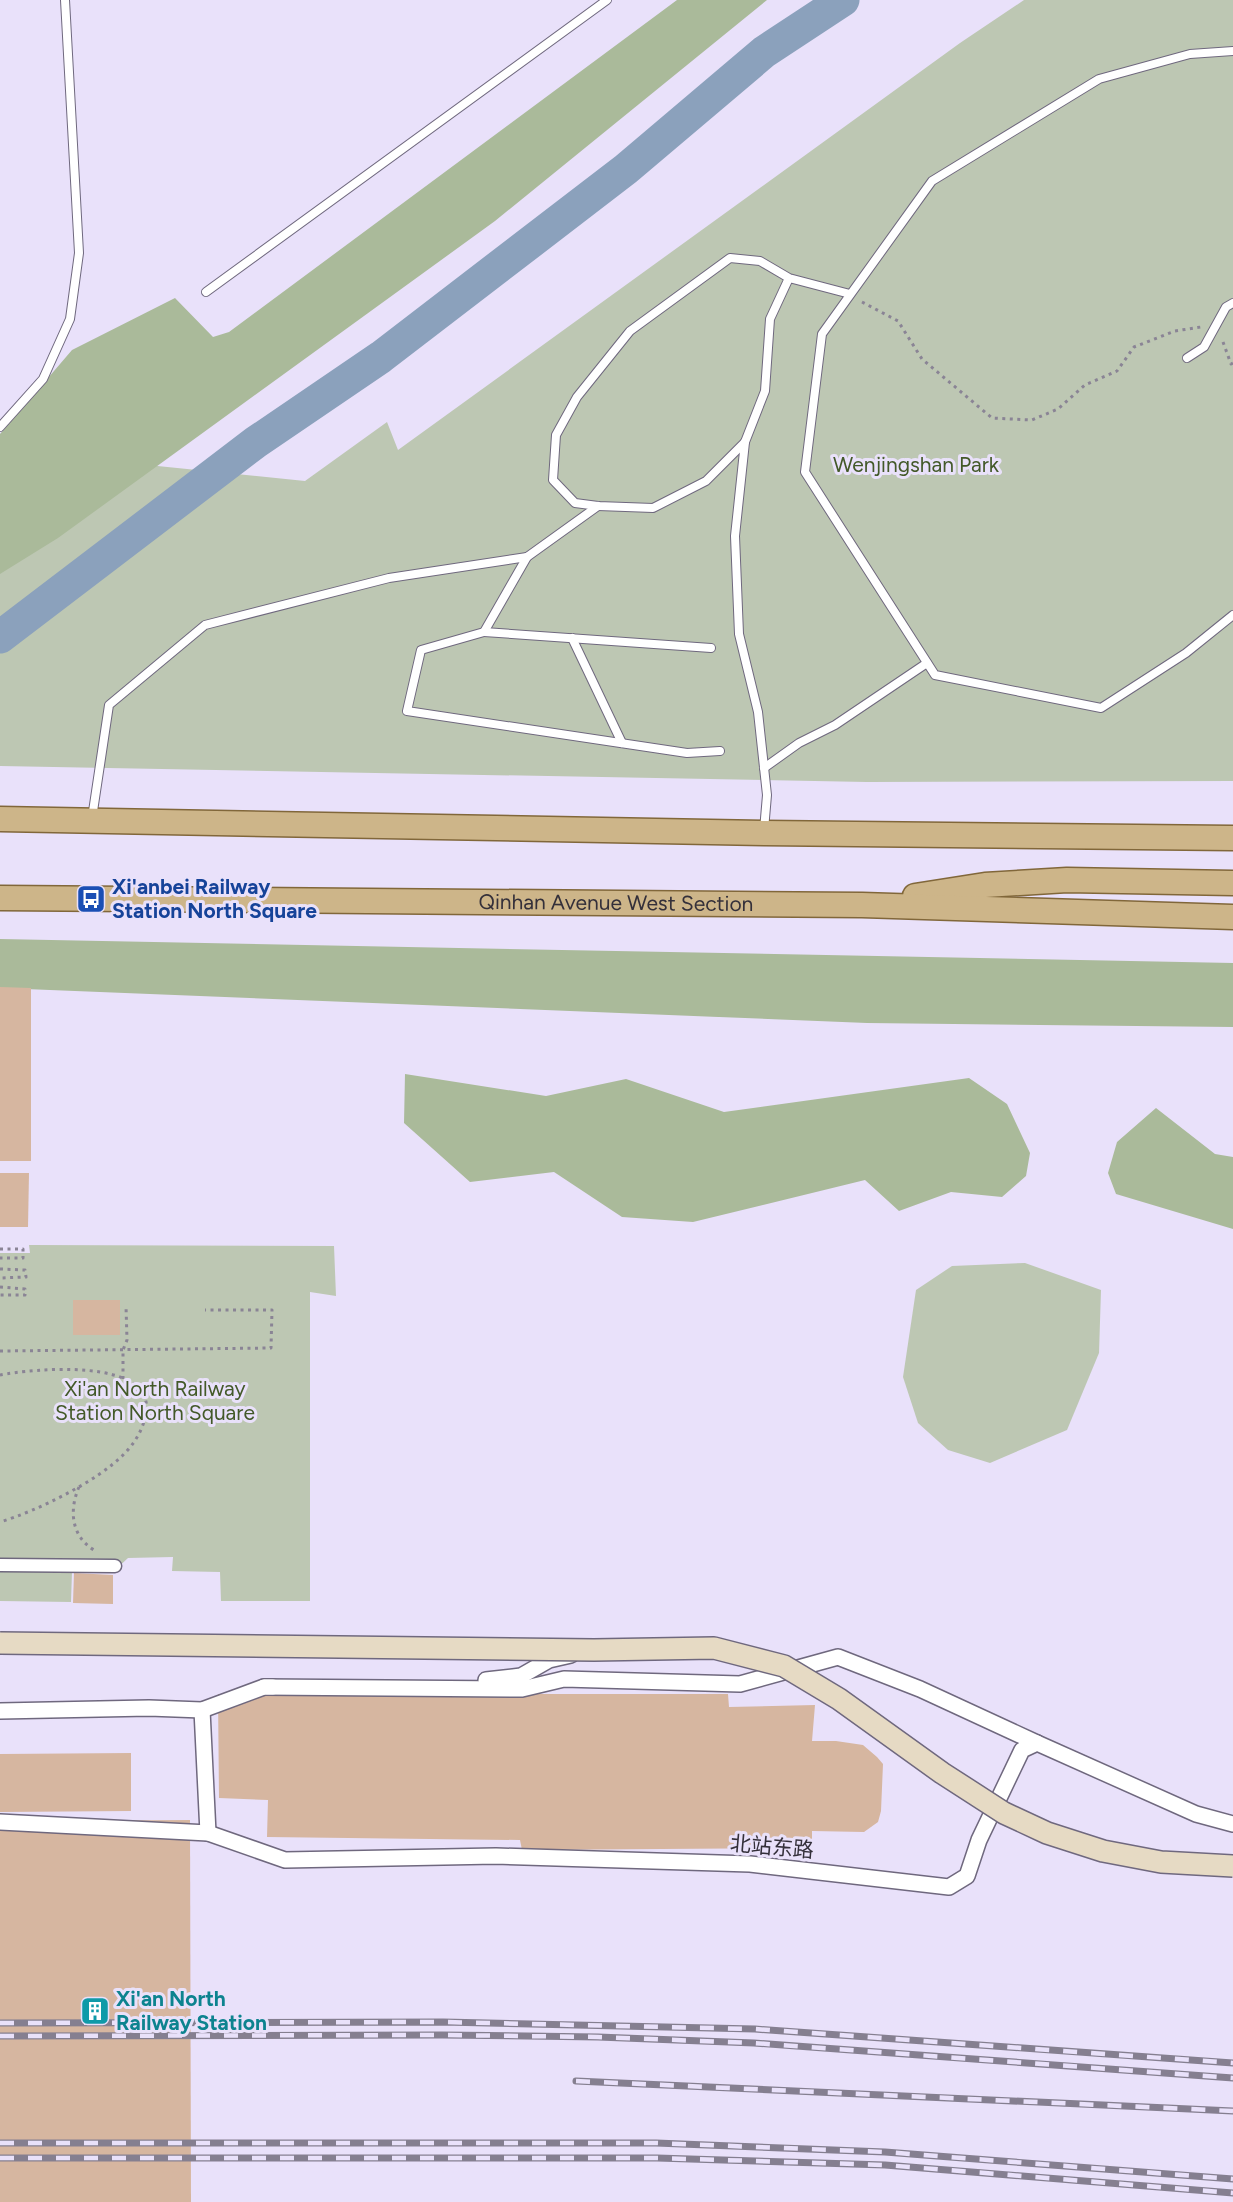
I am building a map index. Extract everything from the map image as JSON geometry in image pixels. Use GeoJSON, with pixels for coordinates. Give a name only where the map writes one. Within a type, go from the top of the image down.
{"type":"FeatureCollection","features":[{"type":"Feature","properties":{"kind":"main road"},"geometry":{"type":"LineString","coordinates":[[0,819],[764,833],[1233,837]]}},
{"type":"Feature","properties":{"kind":"main road"},"geometry":{"type":"LineString","coordinates":[[862,905],[985,885],[1067,880],[1233,883]]}},
{"type":"Feature","properties":{"kind":"main road","name":"Qinhan Avenue West Section"},"geometry":{"type":"LineString","coordinates":[[0,898],[862,905],[1233,917]]}},
{"type":"Feature","properties":{"kind":"main road"},"geometry":{"type":"LineString","coordinates":[[0,1643],[594,1650],[714,1648],[784,1666],[839,1699],[942,1773],[1004,1813],[1047,1833],[1103,1851],[1161,1862],[1233,1866]]}},
{"type":"Feature","properties":{"kind":"street"},"geometry":{"type":"LineString","coordinates":[[0,1565],[115,1566]]}},
{"type":"Feature","properties":{"kind":"street"},"geometry":{"type":"LineString","coordinates":[[0,1711],[149,1708],[202,1710],[264,1687],[464,1683],[521,1677],[549,1660],[594,1650]]}},
{"type":"Feature","properties":{"kind":"street"},"geometry":{"type":"LineString","coordinates":[[264,1687],[522,1689],[564,1679],[740,1684],[838,1657],[920,1689],[1196,1814],[1233,1824]]}},
{"type":"Feature","properties":{"kind":"street"},"geometry":{"type":"LineString","coordinates":[[202,1710],[208,1833]]}},
{"type":"Feature","properties":{"kind":"street","name":"北站东路"},"geometry":{"type":"LineString","coordinates":[[0,1822],[208,1833],[285,1860],[496,1856],[750,1864],[949,1887],[967,1876],[979,1840],[1022,1750],[1037,1743]]}},
{"type":"Feature","properties":{"kind":"lane"},"geometry":{"type":"LineString","coordinates":[[0,428],[43,379],[70,319],[79,253],[65,0]]}},
{"type":"Feature","properties":{"kind":"lane"},"geometry":{"type":"LineString","coordinates":[[206,292],[607,0]]}},
{"type":"Feature","properties":{"kind":"lane"},"geometry":{"type":"LineString","coordinates":[[1233,51],[1190,54],[1099,80],[932,182],[822,334],[805,472],[934,675],[1101,708],[1186,653],[1233,615]]}},
{"type":"Feature","properties":{"kind":"lane"},"geometry":{"type":"LineString","coordinates":[[745,442],[706,481],[653,508],[575,503],[553,480],[556,435],[577,397],[630,331],[730,258],[760,261],[789,278],[850,294]]}},
{"type":"Feature","properties":{"kind":"lane"},"geometry":{"type":"LineString","coordinates":[[764,833],[767,795],[758,712],[739,634],[735,536],[745,442],[765,391],[770,319],[789,278]]}},
{"type":"Feature","properties":{"kind":"lane"},"geometry":{"type":"LineString","coordinates":[[1187,358],[1204,347],[1226,308],[1233,303]]}},
{"type":"Feature","properties":{"kind":"lane"},"geometry":{"type":"LineString","coordinates":[[484,632],[527,557],[598,506]]}},
{"type":"Feature","properties":{"kind":"lane"},"geometry":{"type":"LineString","coordinates":[[91,821],[109,705],[205,626],[389,578],[527,557]]}},
{"type":"Feature","properties":{"kind":"lane"},"geometry":{"type":"LineString","coordinates":[[711,648],[484,632],[421,650],[407,711],[687,753],[720,751]]}},
{"type":"Feature","properties":{"kind":"lane"},"geometry":{"type":"LineString","coordinates":[[572,638],[622,743]]}},
{"type":"Feature","properties":{"kind":"lane"},"geometry":{"type":"LineString","coordinates":[[764,768],[799,743],[835,725],[927,663]]}},
{"type":"Feature","properties":{"kind":"path"},"geometry":{"type":"LineString","coordinates":[[850,294],[898,321],[922,359],[992,418],[1032,420],[1058,409],[1085,385],[1117,371],[1134,347],[1175,331],[1216,325],[1231,364],[1233,363]]}},
{"type":"Feature","properties":{"kind":"path"},"geometry":{"type":"LineString","coordinates":[[0,1249],[23,1249],[23,1258],[0,1258]]}},
{"type":"Feature","properties":{"kind":"path"},"geometry":{"type":"LineString","coordinates":[[0,1269],[25,1270],[26,1277],[0,1278]]}},
{"type":"Feature","properties":{"kind":"path"},"geometry":{"type":"LineString","coordinates":[[0,1287],[25,1289],[25,1295],[0,1295]]}},
{"type":"Feature","properties":{"kind":"path"},"geometry":{"type":"LineString","coordinates":[[123,1379],[123,1350],[127,1340],[126,1306]]}},
{"type":"Feature","properties":{"kind":"path"},"geometry":{"type":"LineString","coordinates":[[0,1351],[271,1348],[272,1310],[205,1310]]}},
{"type":"Feature","properties":{"kind":"path"},"geometry":{"type":"LineString","coordinates":[[0,1375],[55,1368],[85,1370],[123,1379],[143,1393],[147,1403],[144,1424],[124,1454],[80,1486],[0,1522]]}},
{"type":"Feature","properties":{"kind":"path"},"geometry":{"type":"LineString","coordinates":[[80,1486],[74,1504],[75,1528],[80,1539],[100,1553]]}},
{"type":"Feature","properties":{"kind":"green space"},"geometry":{"type":"Polygon","coordinates":[[[677,0],[767,0],[495,221],[58,538],[0,574],[0,434],[72,350],[175,298],[213,337],[229,332],[677,0]]]}},
{"type":"Feature","properties":{"kind":"green space","name":"Wenjingshan Park"},"geometry":{"type":"Polygon","coordinates":[[[1024,0],[1233,0],[1233,781],[867,782],[0,766],[0,450],[305,481],[387,422],[398,450],[960,43],[1024,0]]]}},
{"type":"Feature","properties":{"kind":"green space"},"geometry":{"type":"Polygon","coordinates":[[[0,939],[1233,963],[1233,1027],[867,1023],[0,988],[0,939]]]}},
{"type":"Feature","properties":{"kind":"green space"},"geometry":{"type":"Polygon","coordinates":[[[405,1074],[546,1096],[626,1079],[724,1112],[969,1078],[1007,1104],[1030,1153],[1026,1176],[1002,1197],[951,1192],[899,1211],[865,1180],[693,1222],[622,1217],[554,1172],[470,1182],[404,1123],[405,1074]]]}},
{"type":"Feature","properties":{"kind":"green space"},"geometry":{"type":"Polygon","coordinates":[[[1156,1108],[1215,1154],[1233,1157],[1233,1229],[1116,1194],[1108,1173],[1117,1142],[1156,1108]]]}},
{"type":"Feature","properties":{"kind":"green space","name":"Xi'an North Railway Station North Square"},"geometry":{"type":"Polygon","coordinates":[[[29,1245],[334,1246],[336,1296],[310,1292],[310,1601],[221,1601],[220,1572],[172,1571],[173,1557],[128,1558],[112,1573],[72,1571],[71,1602],[0,1601],[0,1253],[30,1253],[29,1245]]]}},
{"type":"Feature","properties":{"kind":"green space"},"geometry":{"type":"Polygon","coordinates":[[[1025,1263],[1101,1290],[1099,1353],[1067,1430],[990,1463],[948,1450],[918,1423],[903,1377],[916,1290],[952,1266],[1025,1263]]]}},
{"type":"Feature","properties":{"kind":"building"},"geometry":{"type":"Polygon","coordinates":[[[0,987],[31,988],[31,1161],[0,1161],[0,987]]]}},
{"type":"Feature","properties":{"kind":"building"},"geometry":{"type":"Polygon","coordinates":[[[0,1173],[29,1173],[28,1227],[0,1227],[0,1173]]]}},
{"type":"Feature","properties":{"kind":"building"},"geometry":{"type":"Polygon","coordinates":[[[73,1300],[120,1300],[120,1335],[73,1335],[73,1300]]]}},
{"type":"Feature","properties":{"kind":"building"},"geometry":{"type":"Polygon","coordinates":[[[74,1573],[113,1575],[113,1604],[73,1603],[74,1573]]]}},
{"type":"Feature","properties":{"kind":"building"},"geometry":{"type":"Polygon","coordinates":[[[218,1694],[728,1694],[729,1707],[815,1705],[812,1741],[836,1741],[863,1745],[883,1764],[881,1811],[878,1822],[864,1832],[812,1831],[812,1848],[522,1850],[520,1840],[267,1837],[268,1800],[219,1798],[218,1694]]]}},
{"type":"Feature","properties":{"kind":"building"},"geometry":{"type":"Polygon","coordinates":[[[131,1753],[131,1811],[0,1812],[0,1754],[131,1753]]]}},
{"type":"Feature","properties":{"kind":"building","name":"Xi'an North Railway Station"},"geometry":{"type":"Polygon","coordinates":[[[190,1820],[191,2202],[0,2202],[0,1821],[190,1820]]]}},
{"type":"Feature","properties":{"kind":"waterway"},"geometry":{"type":"LineString","coordinates":[[0,637],[256,442],[381,357],[626,169],[764,52],[843,0]]}},
{"type":"Feature","properties":{"kind":"railway"},"geometry":{"type":"LineString","coordinates":[[0,2023],[443,2022],[755,2029],[1233,2063]]}},
{"type":"Feature","properties":{"kind":"railway"},"geometry":{"type":"LineString","coordinates":[[0,2036],[598,2037],[754,2043],[1233,2078]]}},
{"type":"Feature","properties":{"kind":"railway"},"geometry":{"type":"LineString","coordinates":[[576,2081],[1233,2111]]}},
{"type":"Feature","properties":{"kind":"railway"},"geometry":{"type":"LineString","coordinates":[[0,2143],[656,2143],[885,2152],[1233,2179]]}},
{"type":"Feature","properties":{"kind":"railway"},"geometry":{"type":"LineString","coordinates":[[0,2158],[657,2158],[885,2165],[1233,2193]]}},
{"type":"Feature","properties":{"kind":"place","name":"Xi'anbei Railway Station North Square"},"geometry":{"type":"Point","coordinates":[91,899]}},
{"type":"Feature","properties":{"kind":"place","name":"Xi'an North Railway Station"},"geometry":{"type":"Point","coordinates":[95,2011]}}]}
